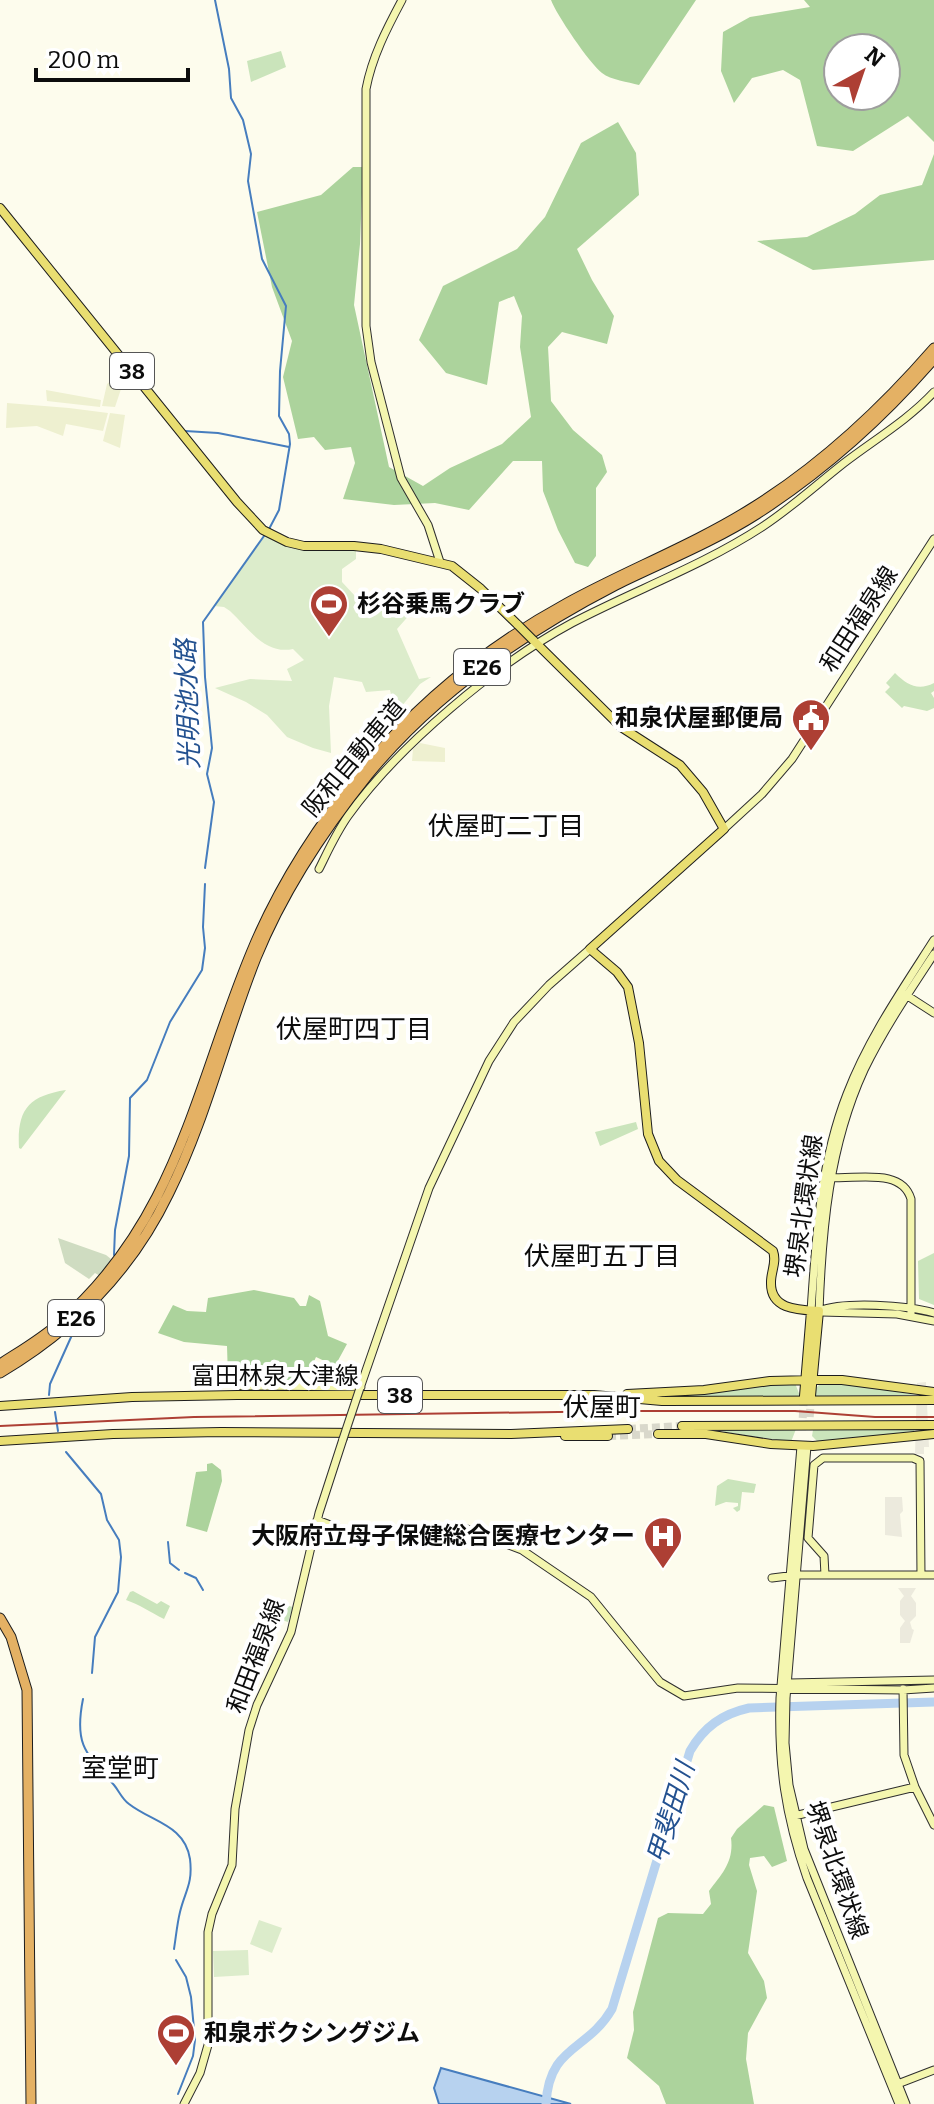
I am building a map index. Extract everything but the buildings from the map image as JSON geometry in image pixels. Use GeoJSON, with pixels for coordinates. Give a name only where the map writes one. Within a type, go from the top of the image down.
{"type":"FeatureCollection","features":[{"type":"Feature","properties":{"kind":"highway","name":"阪和自動車道"},"geometry":{"type":"LineString","coordinates":[[170,1183],[236,991],[269,911],[333,809],[417,711],[481,658],[529,624],[731,520],[793,480],[867,419],[934,348]]}},
{"type":"Feature","properties":{"kind":"highway","name":"阪和自動車道"},"geometry":{"type":"LineString","coordinates":[[0,1373],[61,1332],[93,1302],[135,1245],[197,1126],[243,994],[276,915],[306,860],[370,773],[411,729],[476,672],[534,631],[615,586],[734,527],[798,486],[871,427],[934,359]]}},
{"type":"Feature","properties":{"kind":"highway","name":"阪和自動車道"},"geometry":{"type":"LineString","coordinates":[[0,1364],[58,1324],[135,1245]]}},
{"type":"Feature","properties":{"kind":"highway"},"geometry":{"type":"LineString","coordinates":[[0,1618],[11,1637],[27,1690],[31,2104]]}},
{"type":"Feature","properties":{"kind":"main road","name":"38"},"geometry":{"type":"LineString","coordinates":[[0,208],[237,502],[267,533],[304,546],[354,546],[440,562],[460,570],[621,727],[680,765],[703,792],[724,829]]}},
{"type":"Feature","properties":{"kind":"main road"},"geometry":{"type":"LineString","coordinates":[[724,829],[590,949],[617,972],[628,987],[639,1043],[648,1134],[659,1161],[677,1180],[773,1251],[775,1258],[770,1282],[780,1303],[787,1308],[815,1311],[808,1396]]}},
{"type":"Feature","properties":{"kind":"main road"},"geometry":{"type":"LineString","coordinates":[[594,1395],[704,1390],[770,1381],[809,1380],[842,1380],[916,1395],[934,1392]]}},
{"type":"Feature","properties":{"kind":"main road","name":"富田林泉大津線"},"geometry":{"type":"LineString","coordinates":[[0,1408],[48,1402],[202,1396],[594,1395],[662,1401],[916,1395],[934,1400]]}},
{"type":"Feature","properties":{"kind":"main road"},"geometry":{"type":"LineString","coordinates":[[658,1434],[706,1434],[804,1446],[850,1444],[934,1425]]}},
{"type":"Feature","properties":{"kind":"main road"},"geometry":{"type":"LineString","coordinates":[[682,1426],[915,1430],[934,1434]]}},
{"type":"Feature","properties":{"kind":"main road","name":"38"},"geometry":{"type":"LineString","coordinates":[[3,1440],[221,1432],[511,1434],[628,1429]]}},
{"type":"Feature","properties":{"kind":"main road"},"geometry":{"type":"LineString","coordinates":[[804,1446],[805,1430]]}},
{"type":"Feature","properties":{"kind":"main road"},"geometry":{"type":"LineString","coordinates":[[511,1434],[608,1436]]}},
{"type":"Feature","properties":{"kind":"street"},"geometry":{"type":"LineString","coordinates":[[402,0],[379,46],[366,89],[366,326],[371,362],[401,478],[428,525],[440,562]]}},
{"type":"Feature","properties":{"kind":"street"},"geometry":{"type":"LineString","coordinates":[[319,869],[349,814],[387,769],[466,697],[535,642],[694,565],[761,527],[934,392]]}},
{"type":"Feature","properties":{"kind":"street","name":"和田福泉線"},"geometry":{"type":"LineString","coordinates":[[724,829],[762,794],[792,759],[934,539]]}},
{"type":"Feature","properties":{"kind":"street","name":"堺泉北環状線"},"geometry":{"type":"LineString","coordinates":[[904,994],[934,940]]}},
{"type":"Feature","properties":{"kind":"street","name":"和田福泉線"},"geometry":{"type":"LineString","coordinates":[[184,2104],[200,2073],[208,2045],[208,1928],[232,1865],[235,1809],[248,1736],[257,1705],[291,1632],[317,1520],[429,1188],[489,1061],[514,1022],[549,985],[590,949]]}},
{"type":"Feature","properties":{"kind":"street","name":"堺泉北環状線"},"geometry":{"type":"LineString","coordinates":[[815,1311],[827,1177],[836,1126],[875,1034],[934,954]]}},
{"type":"Feature","properties":{"kind":"street"},"geometry":{"type":"LineString","coordinates":[[904,994],[934,1013]]}},
{"type":"Feature","properties":{"kind":"street"},"geometry":{"type":"LineString","coordinates":[[827,1177],[892,1178],[908,1190],[911,1199],[911,1311]]}},
{"type":"Feature","properties":{"kind":"street"},"geometry":{"type":"LineString","coordinates":[[815,1311],[830,1307],[934,1313]]}},
{"type":"Feature","properties":{"kind":"street"},"geometry":{"type":"LineString","coordinates":[[911,1311],[934,1321]]}},
{"type":"Feature","properties":{"kind":"street"},"geometry":{"type":"LineString","coordinates":[[242,1386],[360,1388]]}},
{"type":"Feature","properties":{"kind":"street","name":"堺泉北環状線"},"geometry":{"type":"LineString","coordinates":[[804,1446],[780,1772],[791,1816],[814,1877],[895,2085],[906,2104]]}},
{"type":"Feature","properties":{"kind":"street"},"geometry":{"type":"LineString","coordinates":[[825,1575],[824,1556],[808,1538],[814,1465],[823,1458],[913,1458],[920,1461],[921,1575]]}},
{"type":"Feature","properties":{"kind":"street"},"geometry":{"type":"LineString","coordinates":[[317,1520],[364,1535],[459,1526],[535,1557],[591,1597],[660,1682],[671,1691],[690,1697],[738,1688],[934,1688]]}},
{"type":"Feature","properties":{"kind":"street"},"geometry":{"type":"LineString","coordinates":[[772,1578],[934,1575]]}},
{"type":"Feature","properties":{"kind":"street"},"geometry":{"type":"LineString","coordinates":[[903,1690],[934,1680]]}},
{"type":"Feature","properties":{"kind":"street"},"geometry":{"type":"LineString","coordinates":[[903,1690],[904,1755],[915,1787],[934,1825]]}},
{"type":"Feature","properties":{"kind":"street"},"geometry":{"type":"LineString","coordinates":[[791,1816],[915,1787]]}},
{"type":"Feature","properties":{"kind":"street"},"geometry":{"type":"LineString","coordinates":[[895,2085],[934,2070]]}},
{"type":"Feature","properties":{"kind":"street","name":"堺泉北環状線"},"geometry":{"type":"LineString","coordinates":[[895,2085],[899,2104]]}},
{"type":"Feature","properties":{"kind":"green space"},"geometry":{"type":"Polygon","coordinates":[[[551,0],[696,0],[639,85],[602,73],[574,38],[551,0]]]}},
{"type":"Feature","properties":{"kind":"green space"},"geometry":{"type":"Polygon","coordinates":[[[804,0],[934,0],[934,142],[908,116],[853,151],[817,146],[800,80],[783,70],[752,78],[734,103],[721,71],[723,32],[750,17],[810,7],[804,0]]]}},
{"type":"Feature","properties":{"kind":"green space"},"geometry":{"type":"Polygon","coordinates":[[[281,51],[286,67],[251,82],[247,61],[281,51]]]}},
{"type":"Feature","properties":{"kind":"green space"},"geometry":{"type":"Polygon","coordinates":[[[618,122],[636,153],[639,195],[577,249],[614,316],[607,344],[562,332],[548,347],[551,401],[573,430],[602,455],[607,472],[596,488],[596,556],[588,567],[575,563],[558,530],[543,491],[542,461],[513,461],[469,510],[435,503],[394,505],[343,499],[355,463],[351,447],[325,450],[314,437],[298,439],[283,377],[292,341],[272,287],[257,212],[321,195],[353,167],[363,167],[354,305],[389,467],[423,486],[450,468],[502,444],[531,417],[520,347],[522,316],[514,296],[499,302],[487,385],[446,373],[419,340],[443,286],[517,249],[545,217],[581,143],[618,122]]]}},
{"type":"Feature","properties":{"kind":"green space"},"geometry":{"type":"Polygon","coordinates":[[[934,154],[934,260],[813,270],[757,241],[807,237],[855,214],[880,195],[922,185],[934,154]]]}},
{"type":"Feature","properties":{"kind":"green space"},"geometry":{"type":"Polygon","coordinates":[[[126,369],[132,376],[121,389],[115,407],[102,406],[107,384],[126,369]]]}},
{"type":"Feature","properties":{"kind":"green space"},"geometry":{"type":"Polygon","coordinates":[[[46,390],[101,400],[100,407],[47,401],[46,390]]]}},
{"type":"Feature","properties":{"kind":"green space"},"geometry":{"type":"Polygon","coordinates":[[[7,403],[108,413],[103,431],[66,424],[63,436],[37,426],[6,428],[7,403]]]}},
{"type":"Feature","properties":{"kind":"green space"},"geometry":{"type":"Polygon","coordinates":[[[110,413],[125,415],[120,448],[103,441],[110,413]]]}},
{"type":"Feature","properties":{"kind":"green space","name":"杉谷乗馬クラブ"},"geometry":{"type":"Polygon","coordinates":[[[265,536],[274,540],[356,549],[356,559],[342,569],[342,582],[369,611],[415,599],[412,612],[397,629],[419,679],[431,677],[398,707],[390,690],[366,692],[362,682],[334,677],[329,706],[331,753],[287,737],[267,715],[215,688],[250,679],[292,681],[287,669],[304,660],[293,649],[283,650],[266,644],[230,611],[214,606],[265,536]]]}},
{"type":"Feature","properties":{"kind":"green space"},"geometry":{"type":"Polygon","coordinates":[[[895,673],[913,686],[934,683],[931,693],[934,708],[927,711],[902,708],[885,692],[890,687],[886,683],[895,673]]]}},
{"type":"Feature","properties":{"kind":"green space"},"geometry":{"type":"Polygon","coordinates":[[[420,743],[445,748],[445,762],[412,761],[413,749],[420,743]]]}},
{"type":"Feature","properties":{"kind":"green space"},"geometry":{"type":"Polygon","coordinates":[[[66,1090],[19,1148],[20,1124],[28,1107],[42,1096],[66,1090]]]}},
{"type":"Feature","properties":{"kind":"green space"},"geometry":{"type":"Polygon","coordinates":[[[636,1122],[638,1129],[600,1146],[595,1132],[636,1122]]]}},
{"type":"Feature","properties":{"kind":"green space"},"geometry":{"type":"Polygon","coordinates":[[[58,1238],[111,1259],[100,1276],[95,1273],[89,1279],[65,1263],[58,1238]]]}},
{"type":"Feature","properties":{"kind":"green space"},"geometry":{"type":"Polygon","coordinates":[[[934,1253],[934,1305],[919,1299],[918,1261],[934,1253]]]}},
{"type":"Feature","properties":{"kind":"green space"},"geometry":{"type":"Polygon","coordinates":[[[254,1290],[294,1298],[300,1306],[306,1306],[309,1295],[320,1301],[328,1336],[347,1344],[335,1366],[316,1357],[305,1382],[228,1378],[227,1346],[184,1342],[158,1333],[173,1305],[187,1311],[206,1312],[208,1298],[254,1290]]]}},
{"type":"Feature","properties":{"kind":"green space"},"geometry":{"type":"Polygon","coordinates":[[[795,1383],[800,1396],[650,1398],[649,1394],[795,1383]]]}},
{"type":"Feature","properties":{"kind":"green space"},"geometry":{"type":"Polygon","coordinates":[[[821,1383],[842,1383],[916,1395],[815,1396],[815,1389],[821,1383]]]}},
{"type":"Feature","properties":{"kind":"green space"},"geometry":{"type":"Polygon","coordinates":[[[717,1428],[796,1429],[791,1442],[725,1432],[717,1428]]]}},
{"type":"Feature","properties":{"kind":"green space"},"geometry":{"type":"Polygon","coordinates":[[[914,1429],[818,1442],[812,1436],[813,1430],[914,1429]]]}},
{"type":"Feature","properties":{"kind":"green space"},"geometry":{"type":"Polygon","coordinates":[[[212,1463],[221,1470],[222,1481],[207,1532],[186,1526],[196,1472],[207,1471],[207,1464],[212,1463]]]}},
{"type":"Feature","properties":{"kind":"green space"},"geometry":{"type":"Polygon","coordinates":[[[728,1479],[756,1484],[754,1493],[742,1492],[740,1510],[737,1512],[733,1508],[738,1503],[726,1502],[715,1506],[717,1486],[728,1479]]]}},
{"type":"Feature","properties":{"kind":"green space"},"geometry":{"type":"Polygon","coordinates":[[[133,1591],[157,1604],[161,1601],[170,1606],[164,1619],[126,1600],[133,1591]]]}},
{"type":"Feature","properties":{"kind":"green space"},"geometry":{"type":"Polygon","coordinates":[[[264,1600],[293,1607],[288,1622],[260,1613],[264,1600]]]}},
{"type":"Feature","properties":{"kind":"green space"},"geometry":{"type":"Polygon","coordinates":[[[764,1805],[774,1807],[787,1861],[772,1867],[764,1856],[750,1858],[749,1865],[757,1891],[748,1953],[764,1981],[767,1998],[748,2033],[746,2059],[754,2104],[666,2104],[659,2086],[627,2058],[634,2030],[633,2012],[658,1918],[668,1913],[703,1914],[711,1904],[709,1891],[729,1860],[731,1838],[764,1805]]]}},
{"type":"Feature","properties":{"kind":"green space"},"geometry":{"type":"Polygon","coordinates":[[[259,1920],[282,1928],[272,1953],[250,1944],[259,1920]]]}},
{"type":"Feature","properties":{"kind":"green space"},"geometry":{"type":"Polygon","coordinates":[[[248,1950],[249,1975],[214,1977],[213,1951],[248,1950]]]}},
{"type":"Feature","properties":{"kind":"shaded area"},"geometry":{"type":"Polygon","coordinates":[[[926,1382],[929,1447],[924,1447],[924,1454],[915,1454],[917,1383],[926,1382]]]}},
{"type":"Feature","properties":{"kind":"shaded area"},"geometry":{"type":"Polygon","coordinates":[[[885,1497],[902,1497],[902,1537],[885,1535],[885,1497]]]}},
{"type":"Feature","properties":{"kind":"shaded area"},"geometry":{"type":"Polygon","coordinates":[[[898,1588],[916,1588],[911,1596],[916,1603],[916,1616],[910,1622],[914,1630],[910,1643],[900,1643],[900,1628],[905,1621],[900,1615],[900,1601],[904,1596],[898,1588]]]}},
{"type":"Feature","properties":{"kind":"water"},"geometry":{"type":"Polygon","coordinates":[[[441,2068],[571,2104],[439,2104],[434,2088],[441,2068]]]}},
{"type":"Feature","properties":{"kind":"waterway","name":"光明池水路"},"geometry":{"type":"LineString","coordinates":[[215,0],[229,69],[231,98],[243,120],[251,154],[248,181],[262,259],[286,306],[279,416],[289,434],[290,444],[279,510],[268,531]]}},
{"type":"Feature","properties":{"kind":"waterway"},"geometry":{"type":"LineString","coordinates":[[185,431],[218,433],[289,447]]}},
{"type":"Feature","properties":{"kind":"waterway","name":"光明池水路"},"geometry":{"type":"LineString","coordinates":[[205,868],[214,802],[207,774],[212,748],[203,622],[264,536]]}},
{"type":"Feature","properties":{"kind":"waterway","name":"光明池水路"},"geometry":{"type":"LineString","coordinates":[[114,1255],[115,1230],[129,1156],[130,1098],[147,1080],[170,1022],[202,970],[205,884]]}},
{"type":"Feature","properties":{"kind":"waterway","name":"光明池水路"},"geometry":{"type":"LineString","coordinates":[[49,1395],[50,1384],[72,1335]]}},
{"type":"Feature","properties":{"kind":"waterway"},"geometry":{"type":"LineString","coordinates":[[55,1412],[58,1431]]}},
{"type":"Feature","properties":{"kind":"waterway"},"geometry":{"type":"LineString","coordinates":[[66,1452],[101,1494],[107,1520],[119,1540],[118,1592],[95,1637],[92,1673]]}},
{"type":"Feature","properties":{"kind":"waterway"},"geometry":{"type":"LineString","coordinates":[[168,1542],[170,1563],[179,1570]]}},
{"type":"Feature","properties":{"kind":"waterway"},"geometry":{"type":"LineString","coordinates":[[185,1573],[196,1578],[203,1590]]}},
{"type":"Feature","properties":{"kind":"waterway"},"geometry":{"type":"LineString","coordinates":[[83,1699],[81,1738],[89,1756],[127,1802],[175,1831],[187,1848],[190,1875],[174,1949]]}},
{"type":"Feature","properties":{"kind":"waterway","name":"甲斐田川"},"geometry":{"type":"LineString","coordinates":[[546,2104],[554,2070],[571,2050],[592,2034],[612,2009],[690,1751],[701,1735],[722,1718],[749,1708],[934,1702]]}},
{"type":"Feature","properties":{"kind":"waterway"},"geometry":{"type":"LineString","coordinates":[[176,1960],[186,1977],[191,1997],[195,2040],[193,2056],[178,2094]]}},
{"type":"Feature","properties":{"kind":"tunnel"},"geometry":{"type":"LineString","coordinates":[[802,1430],[804,1396]]}},
{"type":"Feature","properties":{"kind":"tunnel"},"geometry":{"type":"LineString","coordinates":[[809,1429],[811,1396]]}},
{"type":"Feature","properties":{"kind":"tunnel"},"geometry":{"type":"LineString","coordinates":[[628,1429],[682,1426]]}},
{"type":"Feature","properties":{"kind":"tunnel"},"geometry":{"type":"LineString","coordinates":[[608,1436],[658,1434]]}},
{"type":"Feature","properties":{"kind":"railway"},"geometry":{"type":"LineString","coordinates":[[0,1426],[194,1417],[626,1411],[795,1411],[875,1417],[934,1417]]}},
{"type":"Feature","properties":{"kind":"place","name":"杉谷乗馬クラブ"},"geometry":{"type":"Point","coordinates":[329,638]}},
{"type":"Feature","properties":{"kind":"place","name":"和泉伏屋郵便局"},"geometry":{"type":"Point","coordinates":[811,752]}},
{"type":"Feature","properties":{"kind":"place","name":"大阪府立母子保健総合医療センター"},"geometry":{"type":"Point","coordinates":[663,1570]}},
{"type":"Feature","properties":{"kind":"place","name":"和泉ボクシングジム"},"geometry":{"type":"Point","coordinates":[176,2067]}},
{"type":"Feature","properties":{"kind":"district","name":"伏屋町二丁目"},"geometry":{"type":"Point","coordinates":[506,826]}},
{"type":"Feature","properties":{"kind":"district","name":"伏屋町四丁目"},"geometry":{"type":"Point","coordinates":[354,1029]}},
{"type":"Feature","properties":{"kind":"district","name":"伏屋町五丁目"},"geometry":{"type":"Point","coordinates":[602,1256]}},
{"type":"Feature","properties":{"kind":"district","name":"伏屋町"},"geometry":{"type":"Point","coordinates":[602,1407]}},
{"type":"Feature","properties":{"kind":"district","name":"室堂町"},"geometry":{"type":"Point","coordinates":[120,1768]}}]}
